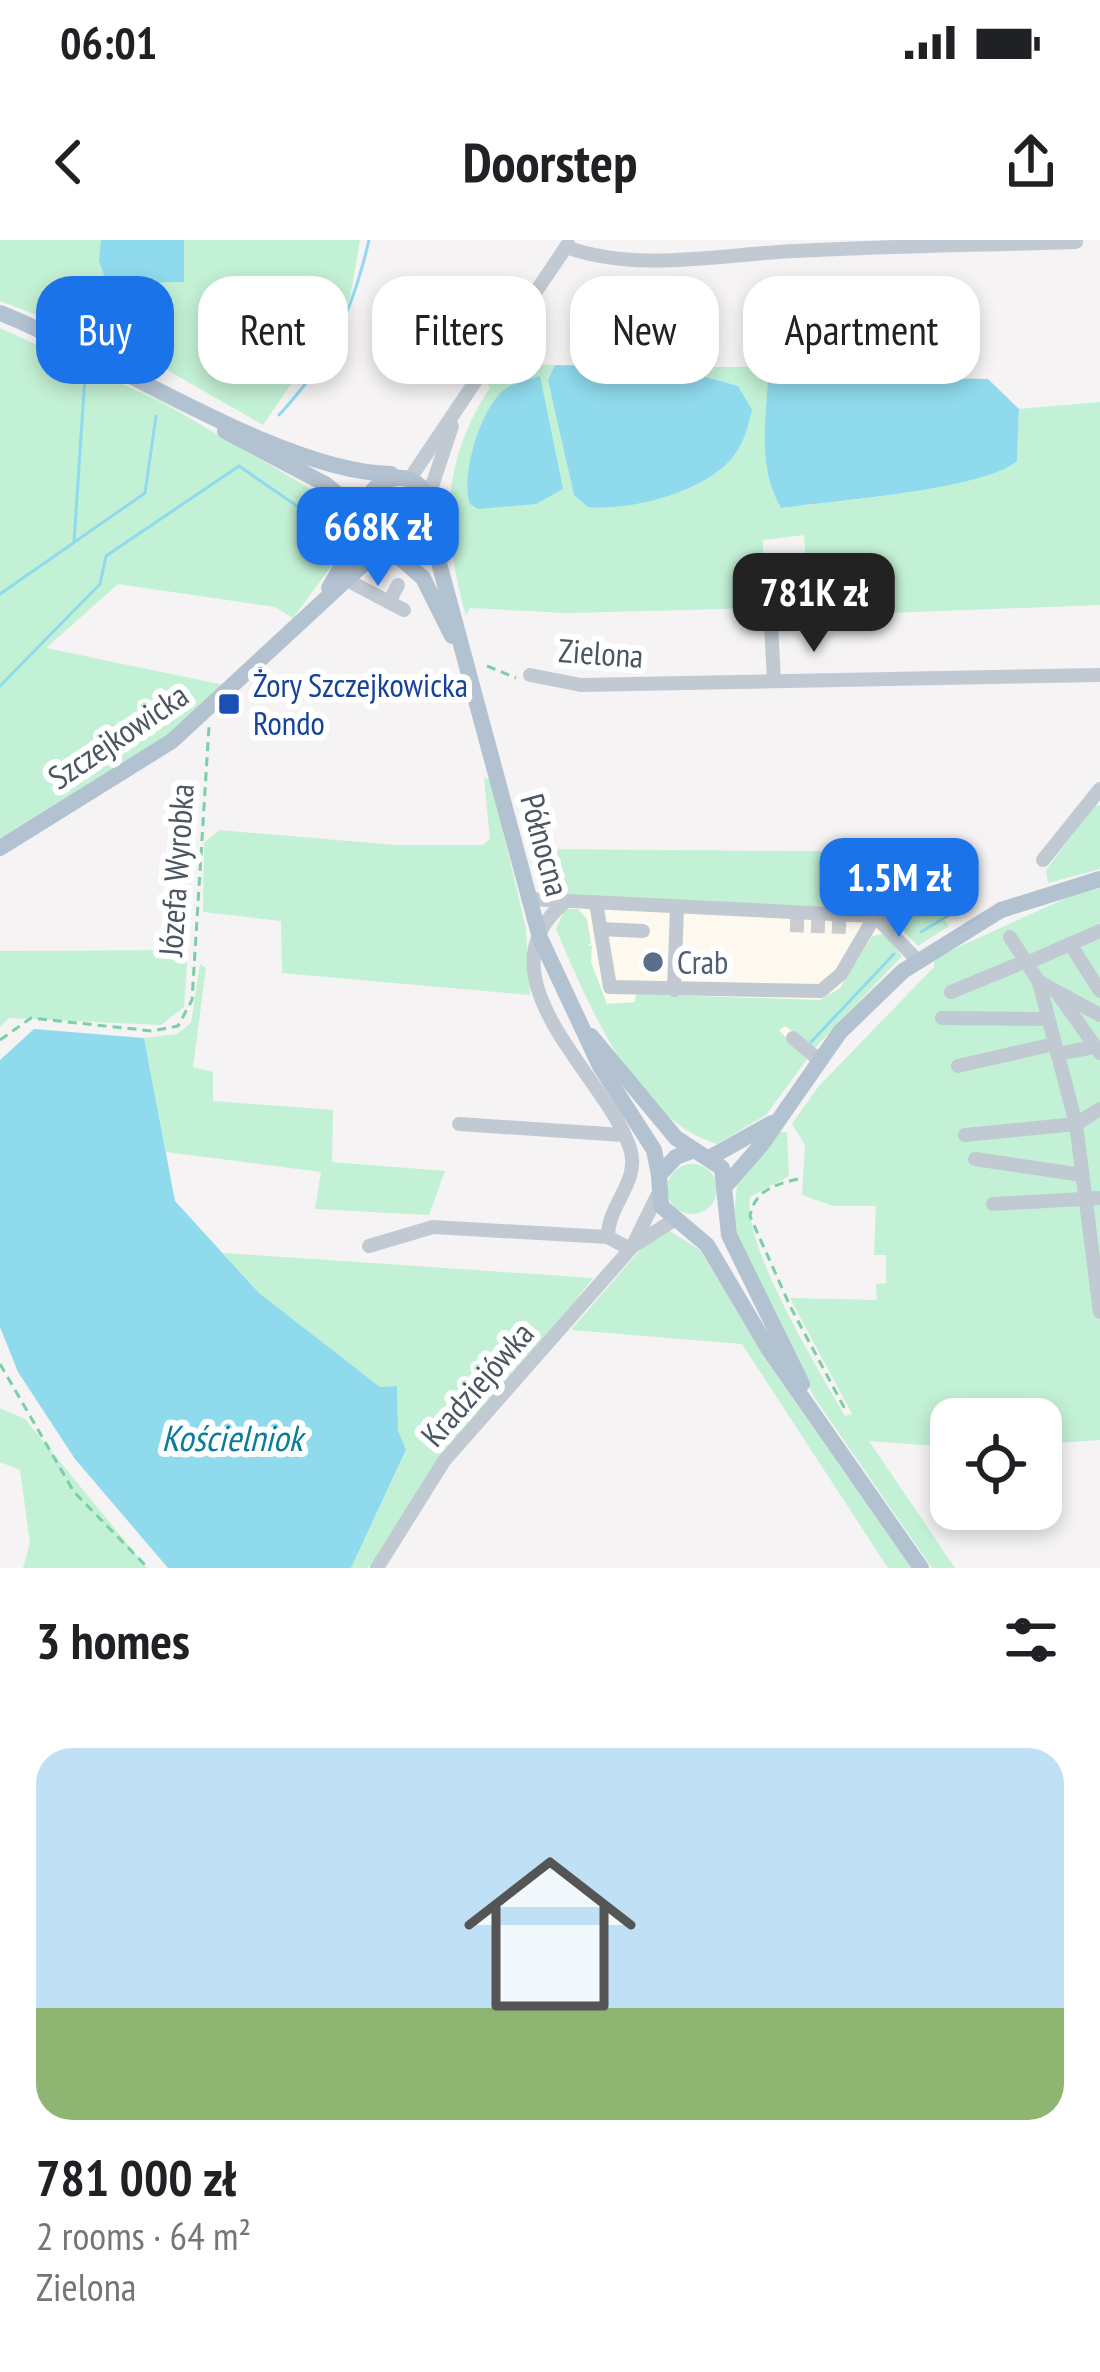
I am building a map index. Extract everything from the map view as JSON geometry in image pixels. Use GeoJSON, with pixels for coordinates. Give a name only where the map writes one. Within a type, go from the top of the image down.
{"type":"FeatureCollection","features":[{"type":"Feature","properties":{"kind":"main road"},"geometry":{"type":"LineString","coordinates":[[0,313],[175,398],[338,466],[409,480],[428,498],[430,521],[415,542],[386,546],[340,494],[175,398]]}},
{"type":"Feature","properties":{"kind":"main road"},"geometry":{"type":"LineString","coordinates":[[363,520],[365,497],[376,484],[409,480]]}},
{"type":"Feature","properties":{"kind":"main road","name":"Szczejkowicka"},"geometry":{"type":"LineString","coordinates":[[312,613],[351,558],[363,520]]}},
{"type":"Feature","properties":{"kind":"main road","name":"Północna"},"geometry":{"type":"LineString","coordinates":[[430,521],[540,938],[579,1025],[654,1150],[659,1175]]}},
{"type":"Feature","properties":{"kind":"main road","name":"Szczejkowicka"},"geometry":{"type":"LineString","coordinates":[[0,848],[138,764],[205,715],[386,546]]}},
{"type":"Feature","properties":{"kind":"main road","name":"Północna"},"geometry":{"type":"LineString","coordinates":[[386,546],[411,563],[429,588],[469,675]]}},
{"type":"Feature","properties":{"kind":"main road"},"geometry":{"type":"LineString","coordinates":[[680,1223],[707,1219],[819,1060],[883,987],[916,960],[1001,910],[1100,879]]}},
{"type":"Feature","properties":{"kind":"main road","name":"Północna"},"geometry":{"type":"LineString","coordinates":[[579,1025],[614,1058],[671,1133],[702,1154]]}},
{"type":"Feature","properties":{"kind":"main road"},"geometry":{"type":"LineString","coordinates":[[778,1120],[702,1154],[676,1157],[659,1175],[657,1196],[713,1253],[769,1350],[921,1568]]}},
{"type":"Feature","properties":{"kind":"main road"},"geometry":{"type":"LineString","coordinates":[[702,1154],[727,1191],[732,1243],[813,1407]]}},
{"type":"Feature","properties":{"kind":"street"},"geometry":{"type":"LineString","coordinates":[[409,480],[569,244],[592,257],[735,259],[800,250],[1076,242]]}},
{"type":"Feature","properties":{"kind":"street"},"geometry":{"type":"LineString","coordinates":[[428,498],[455,416]]}},
{"type":"Feature","properties":{"kind":"street"},"geometry":{"type":"LineString","coordinates":[[349,581],[404,610]]}},
{"type":"Feature","properties":{"kind":"street"},"geometry":{"type":"LineString","coordinates":[[389,602],[398,585]]}},
{"type":"Feature","properties":{"kind":"street"},"geometry":{"type":"LineString","coordinates":[[770,605],[774,681]]}},
{"type":"Feature","properties":{"kind":"street","name":"Zielona"},"geometry":{"type":"LineString","coordinates":[[530,675],[581,685],[1100,675]]}},
{"type":"Feature","properties":{"kind":"street"},"geometry":{"type":"LineString","coordinates":[[1043,860],[1100,789]]}},
{"type":"Feature","properties":{"kind":"street"},"geometry":{"type":"LineString","coordinates":[[528,898],[765,910],[871,922],[916,960]]}},
{"type":"Feature","properties":{"kind":"street"},"geometry":{"type":"LineString","coordinates":[[565,902],[540,938],[532,970],[540,997],[623,1135],[632,1160],[629,1185],[608,1237]]}},
{"type":"Feature","properties":{"kind":"street"},"geometry":{"type":"LineString","coordinates":[[596,904],[610,987],[821,991],[833,984],[871,922]]}},
{"type":"Feature","properties":{"kind":"street"},"geometry":{"type":"LineString","coordinates":[[674,990],[677,907]]}},
{"type":"Feature","properties":{"kind":"street"},"geometry":{"type":"LineString","coordinates":[[765,910],[790,926]]}},
{"type":"Feature","properties":{"kind":"street"},"geometry":{"type":"LineString","coordinates":[[846,927],[871,922]]}},
{"type":"Feature","properties":{"kind":"street"},"geometry":{"type":"LineString","coordinates":[[600,929],[676,932]]}},
{"type":"Feature","properties":{"kind":"street"},"geometry":{"type":"LineString","coordinates":[[951,992],[1100,931]]}},
{"type":"Feature","properties":{"kind":"street"},"geometry":{"type":"LineString","coordinates":[[1010,937],[1039,982],[1076,1124],[1082,1174],[1093,1198],[1100,1312]]}},
{"type":"Feature","properties":{"kind":"street"},"geometry":{"type":"LineString","coordinates":[[1070,944],[1100,991]]}},
{"type":"Feature","properties":{"kind":"street"},"geometry":{"type":"LineString","coordinates":[[1039,982],[1100,1015]]}},
{"type":"Feature","properties":{"kind":"street"},"geometry":{"type":"LineString","coordinates":[[1058,994],[1097,1050]]}},
{"type":"Feature","properties":{"kind":"street"},"geometry":{"type":"LineString","coordinates":[[942,1018],[1047,1019]]}},
{"type":"Feature","properties":{"kind":"street"},"geometry":{"type":"LineString","coordinates":[[793,1038],[819,1060]]}},
{"type":"Feature","properties":{"kind":"street"},"geometry":{"type":"LineString","coordinates":[[958,1066],[1055,1049],[1097,1050]]}},
{"type":"Feature","properties":{"kind":"street"},"geometry":{"type":"LineString","coordinates":[[965,1135],[1076,1124],[1100,1109]]}},
{"type":"Feature","properties":{"kind":"street"},"geometry":{"type":"LineString","coordinates":[[459,1124],[623,1135]]}},
{"type":"Feature","properties":{"kind":"street"},"geometry":{"type":"LineString","coordinates":[[976,1159],[1082,1174]]}},
{"type":"Feature","properties":{"kind":"street","name":"Kradziejówka"},"geometry":{"type":"LineString","coordinates":[[377,1568],[443,1462],[632,1248],[657,1196]]}},
{"type":"Feature","properties":{"kind":"street"},"geometry":{"type":"LineString","coordinates":[[993,1204],[1093,1198]]}},
{"type":"Feature","properties":{"kind":"street","name":"Kradziejówka"},"geometry":{"type":"LineString","coordinates":[[632,1248],[680,1223]]}},
{"type":"Feature","properties":{"kind":"street"},"geometry":{"type":"LineString","coordinates":[[369,1246],[433,1227],[608,1237],[632,1248]]}},
{"type":"Feature","properties":{"kind":"path"},"geometry":{"type":"LineString","coordinates":[[487,666],[514,679],[530,675]]}},
{"type":"Feature","properties":{"kind":"path","name":"Józefa Wyrobka"},"geometry":{"type":"LineString","coordinates":[[0,1040],[31,1018],[152,1030],[178,1025],[192,1000],[211,731],[205,715]]}},
{"type":"Feature","properties":{"kind":"path"},"geometry":{"type":"LineString","coordinates":[[797,1179],[765,1190],[753,1200],[750,1216],[790,1306],[846,1411]]}},
{"type":"Feature","properties":{"kind":"path"},"geometry":{"type":"LineString","coordinates":[[0,1364],[74,1492],[148,1568]]}},
{"type":"Feature","properties":{"kind":"shaded area"},"geometry":{"type":"Polygon","coordinates":[[[555,893],[959,901],[884,953],[799,1046],[602,1006],[555,893]]]}},
{"type":"Feature","properties":{"kind":"green space"},"geometry":{"type":"Polygon","coordinates":[[[0,240],[360,240],[348,301],[348,276],[198,276],[198,384],[291,384],[263,425],[174,374],[174,276],[36,276],[36,315],[0,301],[0,240]]]}},
{"type":"Feature","properties":{"kind":"green space"},"geometry":{"type":"Polygon","coordinates":[[[0,328],[36,344],[36,384],[123,384],[328,499],[351,521],[347,545],[293,618],[275,607],[118,584],[46,648],[224,685],[172,732],[0,838],[0,328]]]}},
{"type":"Feature","properties":{"kind":"green space"},"geometry":{"type":"Polygon","coordinates":[[[546,365],[556,365],[549,380],[574,495],[589,507],[618,504],[698,384],[719,384],[719,367],[743,367],[743,384],[768,384],[766,462],[781,508],[906,493],[1000,471],[1017,461],[1019,409],[1100,402],[1100,605],[810,616],[804,535],[763,540],[763,608],[568,613],[470,608],[466,616],[453,555],[450,498],[462,444],[490,387],[487,384],[546,384],[546,365]]]}},
{"type":"Feature","properties":{"kind":"green space"},"geometry":{"type":"Polygon","coordinates":[[[397,487],[415,494],[422,512],[415,530],[397,537],[379,530],[372,512],[379,494],[397,487]]]}},
{"type":"Feature","properties":{"kind":"green space"},"geometry":{"type":"Polygon","coordinates":[[[484,778],[491,780],[526,929],[530,995],[282,973],[281,921],[203,912],[204,843],[219,830],[396,845],[483,845],[490,839],[484,778]]]}},
{"type":"Feature","properties":{"kind":"green space"},"geometry":{"type":"Polygon","coordinates":[[[1100,805],[1100,869],[1048,883],[1046,870],[1094,806],[1100,805]]]}},
{"type":"Feature","properties":{"kind":"green space"},"geometry":{"type":"Polygon","coordinates":[[[528,849],[935,852],[934,903],[949,926],[918,946],[889,917],[869,908],[557,897],[539,892],[528,849]]]}},
{"type":"Feature","properties":{"kind":"green space"},"geometry":{"type":"Polygon","coordinates":[[[1100,888],[1100,1440],[1062,1443],[1062,1398],[930,1398],[930,1445],[869,1441],[955,1568],[932,1568],[814,1397],[733,1225],[738,1176],[779,1132],[787,1132],[789,1176],[750,1197],[751,1218],[770,1276],[801,1340],[845,1416],[852,1414],[790,1298],[877,1300],[876,1284],[886,1283],[886,1255],[874,1255],[876,1206],[833,1206],[802,1195],[805,1145],[792,1124],[818,1087],[934,967],[934,958],[1073,895],[1100,888]]]}},
{"type":"Feature","properties":{"kind":"green space"},"geometry":{"type":"Polygon","coordinates":[[[565,909],[578,909],[587,919],[591,943],[587,946],[592,946],[591,962],[607,1004],[635,1002],[636,994],[820,1000],[840,988],[872,936],[884,934],[902,956],[815,1048],[785,1026],[779,1030],[807,1059],[766,1115],[717,1144],[662,1110],[618,1056],[556,929],[565,909]]]}},
{"type":"Feature","properties":{"kind":"green space"},"geometry":{"type":"Polygon","coordinates":[[[188,950],[184,1007],[161,1025],[9,1018],[0,1027],[0,951],[188,950]]]}},
{"type":"Feature","properties":{"kind":"green space"},"geometry":{"type":"Polygon","coordinates":[[[200,964],[206,968],[193,1067],[213,1072],[213,1101],[333,1110],[332,1162],[445,1171],[429,1215],[315,1209],[321,1172],[166,1152],[144,1038],[177,1034],[191,1023],[200,964]]]}},
{"type":"Feature","properties":{"kind":"green space"},"geometry":{"type":"Polygon","coordinates":[[[692,1164],[710,1171],[717,1189],[710,1207],[692,1214],[674,1207],[667,1189],[674,1171],[692,1164]]]}},
{"type":"Feature","properties":{"kind":"green space"},"geometry":{"type":"Polygon","coordinates":[[[668,1230],[700,1250],[765,1359],[911,1568],[888,1568],[742,1344],[571,1330],[641,1249],[668,1230]]]}},
{"type":"Feature","properties":{"kind":"green space"},"geometry":{"type":"Polygon","coordinates":[[[223,1253],[593,1278],[368,1568],[351,1568],[406,1451],[398,1430],[397,1386],[380,1387],[259,1293],[223,1253]]]}},
{"type":"Feature","properties":{"kind":"green space"},"geometry":{"type":"Polygon","coordinates":[[[0,1408],[25,1419],[147,1568],[23,1568],[30,1543],[20,1470],[0,1462],[0,1408]]]}},
{"type":"Feature","properties":{"kind":"water"},"geometry":{"type":"Polygon","coordinates":[[[101,240],[184,240],[184,282],[174,282],[174,276],[104,276],[99,261],[101,240]]]}},
{"type":"Feature","properties":{"kind":"water"},"geometry":{"type":"Polygon","coordinates":[[[555,365],[570,365],[570,384],[719,381],[738,386],[752,410],[735,454],[707,478],[647,502],[588,507],[574,495],[548,380],[555,365]]]}},
{"type":"Feature","properties":{"kind":"water"},"geometry":{"type":"Polygon","coordinates":[[[980,379],[988,379],[1019,409],[1017,461],[999,471],[941,487],[781,508],[769,478],[768,384],[980,384],[980,379]]]}},
{"type":"Feature","properties":{"kind":"water"},"geometry":{"type":"Polygon","coordinates":[[[542,384],[563,489],[536,504],[478,509],[470,504],[468,492],[474,444],[487,412],[508,387],[542,384]]]}},
{"type":"Feature","properties":{"kind":"water","name":"Kościelniok"},"geometry":{"type":"Polygon","coordinates":[[[34,1029],[144,1038],[175,1201],[259,1293],[380,1387],[397,1386],[398,1430],[406,1450],[351,1568],[168,1568],[75,1459],[18,1372],[0,1327],[0,1060],[34,1029]]]}},
{"type":"Feature","properties":{"kind":"waterway"},"geometry":{"type":"LineString","coordinates":[[279,415],[337,334],[369,240]]}},
{"type":"Feature","properties":{"kind":"waterway"},"geometry":{"type":"LineString","coordinates":[[74,542],[84,384]]}},
{"type":"Feature","properties":{"kind":"waterway"},"geometry":{"type":"LineString","coordinates":[[0,594],[145,493],[156,416]]}},
{"type":"Feature","properties":{"kind":"waterway"},"geometry":{"type":"LineString","coordinates":[[0,686],[100,584],[106,556],[239,466],[323,524]]}},
{"type":"Feature","properties":{"kind":"waterway"},"geometry":{"type":"LineString","coordinates":[[921,932],[951,914]]}},
{"type":"Feature","properties":{"kind":"waterway"},"geometry":{"type":"LineString","coordinates":[[811,1042],[894,954]]}},
{"type":"Feature","properties":{"kind":"tunnel"},"geometry":{"type":"LineString","coordinates":[[790,925],[846,927]]}},
{"type":"Feature","properties":{"kind":"place","name":"Żory Szczejkowicka Rondo"},"geometry":{"type":"Point","coordinates":[229,704]}},
{"type":"Feature","properties":{"kind":"place","name":"Crab"},"geometry":{"type":"Point","coordinates":[653,962]}}]}
